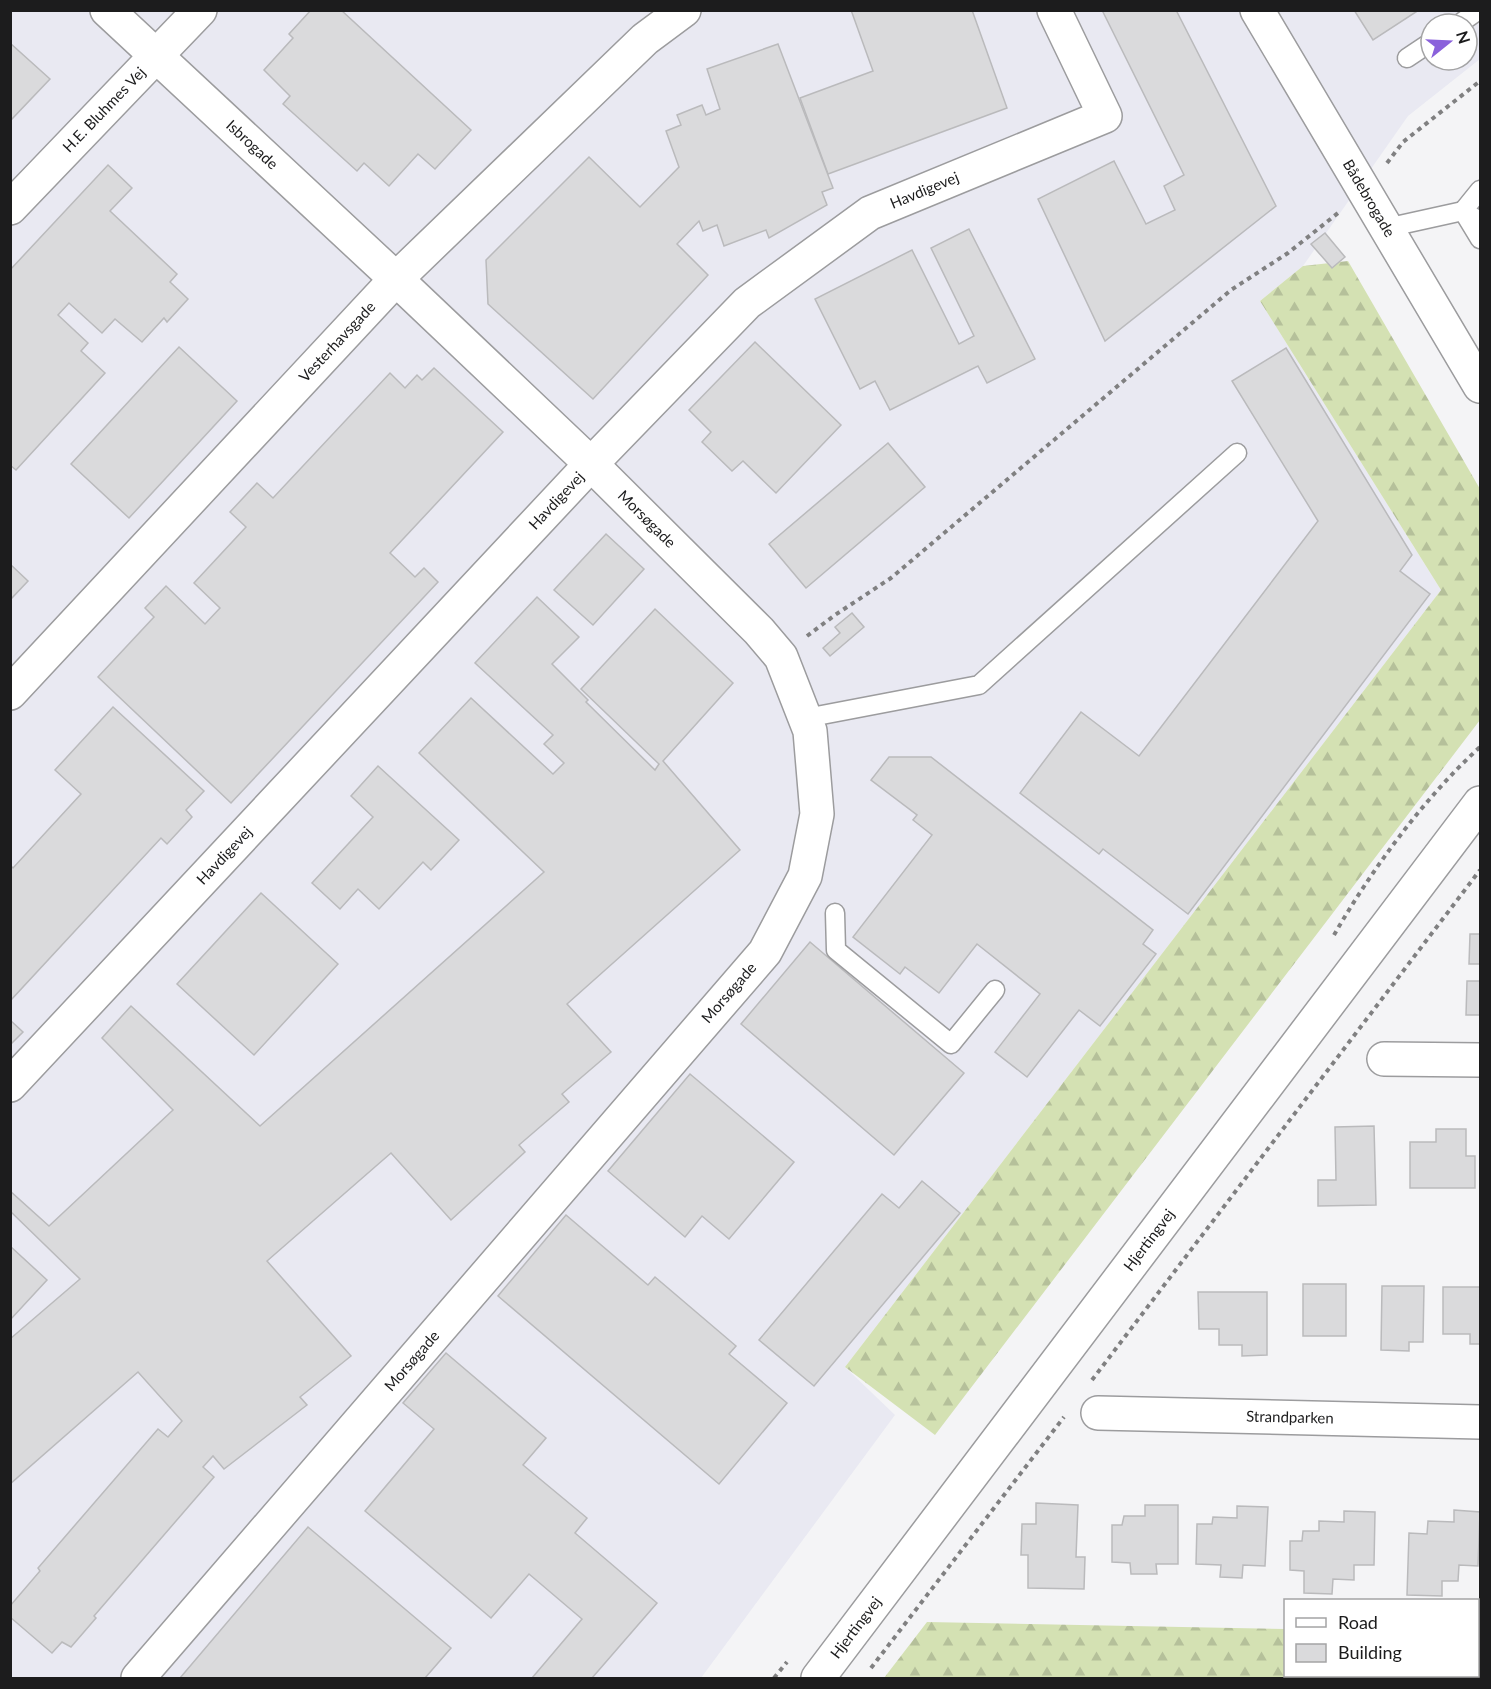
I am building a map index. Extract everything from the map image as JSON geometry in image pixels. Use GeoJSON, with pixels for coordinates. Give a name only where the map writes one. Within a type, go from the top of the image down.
{"type":"FeatureCollection","features":[{"type":"Feature","properties":{"kind":"street","name":"Isbrogade"},"geometry":{"type":"LineString","coordinates":[[107,10],[396,279]]}},
{"type":"Feature","properties":{"kind":"street","name":"H.E. Bluhmes Vej"},"geometry":{"type":"LineString","coordinates":[[10,208],[200,10]]}},
{"type":"Feature","properties":{"kind":"street","name":"Vesterhavsgade"},"geometry":{"type":"LineString","coordinates":[[10,693],[396,279],[645,39],[684,10]]}},
{"type":"Feature","properties":{"kind":"street","name":"Havdigevej"},"geometry":{"type":"LineString","coordinates":[[10,1085],[591,464],[747,303],[870,213],[1105,116],[1054,10]]}},
{"type":"Feature","properties":{"kind":"street","name":"Bådebrogade"},"geometry":{"type":"LineString","coordinates":[[1257,10],[1480,386]]}},
{"type":"Feature","properties":{"kind":"street","name":"Morsøgade"},"geometry":{"type":"LineString","coordinates":[[138,1678],[765,951],[805,876],[817,814],[810,731],[781,657],[759,631],[591,464],[396,279]]}},
{"type":"Feature","properties":{"kind":"street","name":"Hjertingvej"},"geometry":{"type":"LineString","coordinates":[[818,1678],[1480,804]]}},
{"type":"Feature","properties":{"kind":"street"},"geometry":{"type":"LineString","coordinates":[[1384,1059],[1480,1060]]}},
{"type":"Feature","properties":{"kind":"street","name":"Strandparken"},"geometry":{"type":"LineString","coordinates":[[1084,1411],[1480,1422]]}},
{"type":"Feature","properties":{"kind":"lane"},"geometry":{"type":"LineString","coordinates":[[1407,58],[1419,50]]}},
{"type":"Feature","properties":{"kind":"lane"},"geometry":{"type":"LineString","coordinates":[[1386,228],[1463,211],[1480,190]]}},
{"type":"Feature","properties":{"kind":"lane"},"geometry":{"type":"LineString","coordinates":[[1463,211],[1480,221]]}},
{"type":"Feature","properties":{"kind":"lane"},"geometry":{"type":"LineString","coordinates":[[1463,211],[1480,239]]}},
{"type":"Feature","properties":{"kind":"lane"},"geometry":{"type":"LineString","coordinates":[[806,718],[979,685],[1237,453]]}},
{"type":"Feature","properties":{"kind":"lane"},"geometry":{"type":"LineString","coordinates":[[835,913],[836,950],[951,1044],[995,990]]}},
{"type":"Feature","properties":{"kind":"path"},"geometry":{"type":"LineString","coordinates":[[781,657],[835,615],[891,578],[1231,290],[1287,253],[1365,192],[1403,142],[1480,81]]}},
{"type":"Feature","properties":{"kind":"path"},"geometry":{"type":"LineString","coordinates":[[1091,1381],[1480,870]]}},
{"type":"Feature","properties":{"kind":"path"},"geometry":{"type":"LineString","coordinates":[[871,1669],[1084,1411]]}},
{"type":"Feature","properties":{"kind":"shaded area"},"geometry":{"type":"Polygon","coordinates":[[[11,11],[1480,11],[1479,60],[1479,12],[1419,12],[1419,72],[1464,72],[1408,116],[1303,266],[1260,301],[1441,590],[845,1367],[895,1415],[701,1678],[11,1678],[11,11]]]}},
{"type":"Feature","properties":{"kind":"green space"},"geometry":{"type":"Polygon","coordinates":[[[1348,261],[1480,489],[1480,720],[935,1435],[845,1367],[1441,590],[1260,301],[1303,266],[1348,261]]]}},
{"type":"Feature","properties":{"kind":"green space"},"geometry":{"type":"Polygon","coordinates":[[[927,1622],[1284,1629],[1284,1677],[1479,1677],[1480,1632],[1480,1678],[884,1678],[927,1622]]]}},
{"type":"Feature","properties":{"kind":"building"},"geometry":{"type":"Polygon","coordinates":[[[311,10],[341,10],[471,130],[435,169],[418,154],[389,186],[364,163],[357,171],[283,104],[290,96],[264,70],[293,38],[289,34],[311,10]]]}},
{"type":"Feature","properties":{"kind":"building"},"geometry":{"type":"Polygon","coordinates":[[[851,10],[972,10],[1007,108],[828,174],[800,98],[873,71],[851,10]]]}},
{"type":"Feature","properties":{"kind":"building"},"geometry":{"type":"Polygon","coordinates":[[[1102,10],[1176,10],[1276,206],[1105,341],[1038,199],[1114,161],[1146,224],[1175,210],[1164,186],[1184,175],[1102,10]]]}},
{"type":"Feature","properties":{"kind":"building"},"geometry":{"type":"Polygon","coordinates":[[[1354,10],[1419,10],[1373,40],[1354,10]]]}},
{"type":"Feature","properties":{"kind":"building"},"geometry":{"type":"Polygon","coordinates":[[[10,43],[50,79],[10,121],[10,43]]]}},
{"type":"Feature","properties":{"kind":"building"},"geometry":{"type":"Polygon","coordinates":[[[778,44],[833,188],[822,192],[827,205],[769,238],[766,230],[724,246],[717,225],[703,231],[699,221],[677,244],[708,275],[593,399],[488,304],[486,260],[589,157],[640,207],[679,167],[666,131],[681,125],[677,115],[702,105],[706,115],[720,109],[707,69],[778,44]]]}},
{"type":"Feature","properties":{"kind":"building"},"geometry":{"type":"Polygon","coordinates":[[[108,165],[132,188],[110,211],[177,274],[170,282],[188,299],[167,322],[164,318],[142,342],[115,319],[102,333],[69,303],[58,315],[88,343],[81,351],[105,373],[16,470],[10,465],[10,270],[108,165]]]}},
{"type":"Feature","properties":{"kind":"building"},"geometry":{"type":"Polygon","coordinates":[[[969,229],[1035,359],[987,383],[978,366],[890,410],[875,381],[860,389],[815,299],[912,250],[959,344],[974,336],[931,248],[969,229]]]}},
{"type":"Feature","properties":{"kind":"building"},"geometry":{"type":"Polygon","coordinates":[[[1325,233],[1345,257],[1332,268],[1311,244],[1325,233]]]}},
{"type":"Feature","properties":{"kind":"building"},"geometry":{"type":"Polygon","coordinates":[[[755,342],[841,425],[776,493],[743,461],[732,471],[702,442],[711,432],[689,410],[755,342]]]}},
{"type":"Feature","properties":{"kind":"building"},"geometry":{"type":"Polygon","coordinates":[[[179,347],[237,401],[129,518],[71,464],[179,347]]]}},
{"type":"Feature","properties":{"kind":"building"},"geometry":{"type":"Polygon","coordinates":[[[1286,348],[1412,555],[1400,571],[1430,594],[1188,914],[1103,849],[1099,854],[1020,793],[1081,712],[1139,756],[1318,521],[1232,381],[1286,348]]]}},
{"type":"Feature","properties":{"kind":"building"},"geometry":{"type":"Polygon","coordinates":[[[434,368],[503,432],[390,553],[415,577],[424,568],[438,582],[231,803],[98,677],[154,617],[145,608],[166,586],[205,624],[220,608],[194,583],[246,527],[230,512],[257,483],[273,498],[390,373],[405,388],[417,375],[422,380],[434,368]]]}},
{"type":"Feature","properties":{"kind":"building"},"geometry":{"type":"Polygon","coordinates":[[[888,443],[925,487],[806,588],[769,544],[888,443]]]}},
{"type":"Feature","properties":{"kind":"building"},"geometry":{"type":"Polygon","coordinates":[[[606,534],[644,569],[593,625],[554,590],[606,534]]]}},
{"type":"Feature","properties":{"kind":"building"},"geometry":{"type":"Polygon","coordinates":[[[10,564],[28,581],[10,600],[10,564]]]}},
{"type":"Feature","properties":{"kind":"building"},"geometry":{"type":"Polygon","coordinates":[[[537,597],[579,637],[552,664],[588,700],[586,702],[655,770],[659,764],[581,689],[655,609],[733,683],[663,761],[740,850],[567,1004],[611,1052],[562,1094],[569,1102],[519,1145],[525,1152],[451,1220],[391,1153],[267,1261],[351,1356],[300,1397],[307,1405],[224,1469],[213,1456],[203,1467],[214,1477],[94,1616],[96,1618],[71,1647],[62,1642],[52,1653],[10,1617],[10,1606],[40,1571],[38,1568],[158,1429],[168,1437],[182,1421],[138,1372],[10,1484],[10,1339],[80,1279],[10,1211],[10,1191],[49,1226],[173,1110],[102,1038],[131,1006],[260,1126],[544,872],[419,753],[471,698],[553,774],[564,763],[544,744],[553,735],[475,663],[537,597]]]}},
{"type":"Feature","properties":{"kind":"building"},"geometry":{"type":"Polygon","coordinates":[[[852,613],[864,627],[830,656],[823,648],[840,633],[835,627],[852,613]]]}},
{"type":"Feature","properties":{"kind":"building"},"geometry":{"type":"Polygon","coordinates":[[[113,707],[204,791],[186,810],[192,817],[167,844],[161,838],[10,1001],[10,865],[13,868],[81,794],[55,770],[113,707]]]}},
{"type":"Feature","properties":{"kind":"building"},"geometry":{"type":"Polygon","coordinates":[[[889,757],[931,757],[1153,930],[1143,944],[1156,954],[1100,1026],[1079,1010],[1027,1077],[995,1052],[1040,994],[977,944],[939,993],[905,967],[900,974],[853,937],[932,835],[913,820],[917,815],[871,780],[889,757]]]}},
{"type":"Feature","properties":{"kind":"building"},"geometry":{"type":"Polygon","coordinates":[[[378,766],[459,840],[431,870],[423,862],[379,909],[358,889],[340,909],[312,883],[373,817],[351,796],[378,766]]]}},
{"type":"Feature","properties":{"kind":"building"},"geometry":{"type":"Polygon","coordinates":[[[261,893],[338,964],[254,1055],[177,984],[261,893]]]}},
{"type":"Feature","properties":{"kind":"building"},"geometry":{"type":"Polygon","coordinates":[[[1470,934],[1480,934],[1480,964],[1469,964],[1470,934]]]}},
{"type":"Feature","properties":{"kind":"building"},"geometry":{"type":"Polygon","coordinates":[[[810,942],[964,1073],[894,1155],[741,1024],[810,942]]]}},
{"type":"Feature","properties":{"kind":"building"},"geometry":{"type":"Polygon","coordinates":[[[1467,981],[1480,981],[1480,1015],[1466,1015],[1467,981]]]}},
{"type":"Feature","properties":{"kind":"building"},"geometry":{"type":"Polygon","coordinates":[[[10,1020],[23,1032],[10,1045],[10,1020]]]}},
{"type":"Feature","properties":{"kind":"building"},"geometry":{"type":"Polygon","coordinates":[[[690,1074],[794,1162],[729,1239],[702,1216],[685,1237],[608,1171],[690,1074]]]}},
{"type":"Feature","properties":{"kind":"building"},"geometry":{"type":"Polygon","coordinates":[[[1374,1126],[1376,1205],[1318,1206],[1318,1180],[1336,1180],[1335,1127],[1374,1126]]]}},
{"type":"Feature","properties":{"kind":"building"},"geometry":{"type":"Polygon","coordinates":[[[1436,1129],[1466,1129],[1466,1156],[1475,1156],[1475,1188],[1410,1188],[1410,1142],[1436,1142],[1436,1129]]]}},
{"type":"Feature","properties":{"kind":"building"},"geometry":{"type":"Polygon","coordinates":[[[922,1181],[960,1213],[814,1386],[759,1340],[882,1194],[899,1208],[922,1181]]]}},
{"type":"Feature","properties":{"kind":"building"},"geometry":{"type":"Polygon","coordinates":[[[566,1215],[648,1285],[655,1277],[736,1346],[729,1354],[787,1403],[719,1484],[498,1296],[566,1215]]]}},
{"type":"Feature","properties":{"kind":"building"},"geometry":{"type":"Polygon","coordinates":[[[10,1246],[47,1280],[11,1319],[10,1318],[10,1246]]]}},
{"type":"Feature","properties":{"kind":"building"},"geometry":{"type":"Polygon","coordinates":[[[1303,1284],[1346,1284],[1346,1336],[1303,1336],[1303,1284]]]}},
{"type":"Feature","properties":{"kind":"building"},"geometry":{"type":"Polygon","coordinates":[[[1382,1286],[1424,1286],[1423,1342],[1409,1342],[1409,1351],[1381,1350],[1382,1286]]]}},
{"type":"Feature","properties":{"kind":"building"},"geometry":{"type":"Polygon","coordinates":[[[1443,1287],[1480,1287],[1480,1344],[1470,1344],[1470,1334],[1443,1334],[1443,1287]]]}},
{"type":"Feature","properties":{"kind":"building"},"geometry":{"type":"Polygon","coordinates":[[[1198,1292],[1267,1292],[1267,1355],[1242,1356],[1242,1345],[1219,1345],[1219,1329],[1199,1329],[1198,1292]]]}},
{"type":"Feature","properties":{"kind":"building"},"geometry":{"type":"Polygon","coordinates":[[[446,1353],[546,1438],[523,1465],[587,1518],[575,1533],[657,1603],[592,1678],[532,1678],[582,1619],[529,1574],[491,1618],[365,1511],[434,1429],[403,1403],[446,1353]]]}},
{"type":"Feature","properties":{"kind":"building"},"geometry":{"type":"Polygon","coordinates":[[[1036,1503],[1078,1505],[1076,1557],[1085,1557],[1084,1589],[1028,1588],[1028,1555],[1021,1555],[1022,1524],[1036,1524],[1036,1503]]]}},
{"type":"Feature","properties":{"kind":"building"},"geometry":{"type":"Polygon","coordinates":[[[1145,1505],[1178,1505],[1178,1564],[1156,1564],[1157,1574],[1131,1574],[1130,1563],[1112,1562],[1112,1525],[1122,1525],[1124,1516],[1145,1516],[1145,1505]]]}},
{"type":"Feature","properties":{"kind":"building"},"geometry":{"type":"Polygon","coordinates":[[[1237,1506],[1268,1507],[1265,1566],[1243,1565],[1242,1578],[1220,1577],[1221,1565],[1196,1564],[1197,1524],[1212,1524],[1213,1517],[1237,1518],[1237,1506]]]}},
{"type":"Feature","properties":{"kind":"building"},"geometry":{"type":"Polygon","coordinates":[[[1454,1510],[1480,1512],[1478,1566],[1459,1565],[1458,1581],[1442,1581],[1442,1596],[1407,1595],[1409,1533],[1427,1534],[1428,1521],[1454,1522],[1454,1510]]]}},
{"type":"Feature","properties":{"kind":"building"},"geometry":{"type":"Polygon","coordinates":[[[1344,1511],[1375,1512],[1374,1565],[1354,1565],[1354,1580],[1333,1579],[1332,1594],[1304,1593],[1304,1571],[1290,1570],[1290,1541],[1302,1541],[1303,1531],[1319,1531],[1319,1521],[1344,1522],[1344,1511]]]}},
{"type":"Feature","properties":{"kind":"building"},"geometry":{"type":"Polygon","coordinates":[[[308,1527],[451,1648],[425,1678],[180,1678],[308,1527]]]}}]}
